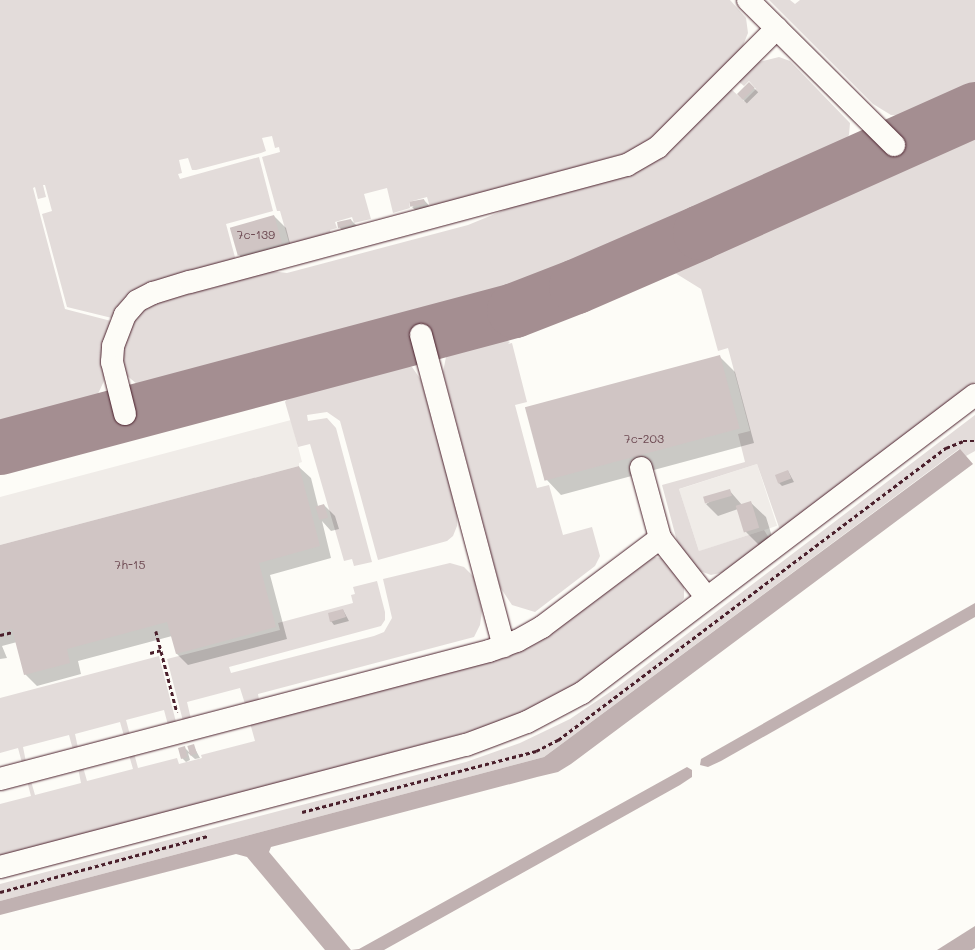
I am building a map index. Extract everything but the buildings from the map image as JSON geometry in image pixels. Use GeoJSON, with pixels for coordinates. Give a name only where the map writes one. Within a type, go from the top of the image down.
{"type":"FeatureCollection","features":[{"type":"Feature","properties":{"kind":"street"},"geometry":{"type":"LineString","coordinates":[[748,0],[894,145]]}},
{"type":"Feature","properties":{"kind":"street"},"geometry":{"type":"LineString","coordinates":[[125,414],[112,362],[113,346],[125,315],[137,301],[153,293],[190,282],[627,165],[658,147],[776,28]]}},
{"type":"Feature","properties":{"kind":"street"},"geometry":{"type":"LineString","coordinates":[[421,335],[504,646]]}},
{"type":"Feature","properties":{"kind":"street"},"geometry":{"type":"LineString","coordinates":[[0,867],[498,735],[582,693],[975,395]]}},
{"type":"Feature","properties":{"kind":"street"},"geometry":{"type":"LineString","coordinates":[[641,468],[660,538],[707,598]]}},
{"type":"Feature","properties":{"kind":"street"},"geometry":{"type":"LineString","coordinates":[[0,779],[504,646],[542,627],[660,538]]}},
{"type":"Feature","properties":{"kind":"path"},"geometry":{"type":"LineString","coordinates":[[156,631],[182,732]]}},
{"type":"Feature","properties":{"kind":"path"},"geometry":{"type":"LineString","coordinates":[[0,635],[13,632]]}},
{"type":"Feature","properties":{"kind":"path"},"geometry":{"type":"LineString","coordinates":[[150,653],[161,650]]}},
{"type":"Feature","properties":{"kind":"shaded area"},"geometry":{"type":"Polygon","coordinates":[[[0,0],[730,0],[746,18],[748,33],[742,48],[654,136],[630,152],[430,207],[427,197],[409,202],[410,208],[393,213],[387,188],[364,194],[371,219],[354,223],[352,217],[335,222],[337,228],[330,230],[331,234],[290,246],[280,211],[277,211],[262,157],[280,152],[279,147],[275,148],[272,136],[262,138],[266,151],[196,170],[192,170],[188,158],[179,160],[182,173],[178,174],[180,179],[259,157],[273,211],[226,224],[236,261],[112,318],[67,307],[42,214],[52,211],[45,185],[43,185],[46,197],[38,199],[35,187],[33,188],[65,309],[111,321],[105,336],[104,381],[97,396],[85,406],[0,428],[0,0]]]}},
{"type":"Feature","properties":{"kind":"shaded area"},"geometry":{"type":"Polygon","coordinates":[[[769,0],[790,0],[795,4],[800,0],[975,0],[975,88],[926,111],[902,116],[891,115],[873,104],[769,0]]]}},
{"type":"Feature","properties":{"kind":"shaded area"},"geometry":{"type":"Polygon","coordinates":[[[779,57],[790,61],[850,123],[849,135],[843,143],[824,157],[550,277],[506,294],[157,386],[138,385],[124,373],[121,365],[123,343],[132,323],[145,307],[195,288],[209,289],[271,271],[287,273],[468,225],[512,207],[631,174],[661,157],[731,89],[744,101],[756,89],[749,81],[744,86],[738,81],[759,62],[779,57]]]}},
{"type":"Feature","properties":{"kind":"shaded area"},"geometry":{"type":"Polygon","coordinates":[[[975,130],[975,382],[780,530],[757,464],[679,489],[699,551],[764,530],[769,538],[725,572],[711,575],[697,570],[678,545],[662,485],[745,462],[738,434],[750,431],[728,348],[718,351],[701,289],[667,268],[975,130]]]}},
{"type":"Feature","properties":{"kind":"shaded area"},"geometry":{"type":"Polygon","coordinates":[[[493,335],[510,342],[508,344],[512,343],[527,402],[515,405],[537,488],[549,485],[563,535],[592,527],[600,556],[595,566],[535,612],[512,605],[500,587],[443,372],[446,357],[463,342],[493,335]]]}},
{"type":"Feature","properties":{"kind":"shaded area"},"geometry":{"type":"Polygon","coordinates":[[[399,362],[412,367],[421,380],[457,512],[457,526],[453,536],[447,541],[378,560],[340,421],[327,412],[307,415],[308,421],[327,418],[336,428],[372,562],[354,566],[352,559],[344,561],[310,444],[298,447],[285,402],[293,389],[399,362]]]}},
{"type":"Feature","properties":{"kind":"shaded area"},"geometry":{"type":"Polygon","coordinates":[[[975,415],[975,451],[966,456],[959,449],[544,757],[0,901],[0,884],[466,762],[520,743],[570,719],[616,688],[975,415]]]}},
{"type":"Feature","properties":{"kind":"shaded area"},"geometry":{"type":"Polygon","coordinates":[[[291,420],[302,462],[299,463],[299,466],[0,545],[0,497],[291,420]]]}},
{"type":"Feature","properties":{"kind":"shaded area"},"geometry":{"type":"Polygon","coordinates":[[[960,449],[973,464],[571,764],[558,772],[271,847],[269,852],[351,950],[325,950],[247,857],[236,854],[0,915],[0,901],[544,757],[960,449]]]}},
{"type":"Feature","properties":{"kind":"shaded area"},"geometry":{"type":"Polygon","coordinates":[[[757,464],[777,526],[699,551],[679,489],[757,464]]]}},
{"type":"Feature","properties":{"kind":"shaded area"},"geometry":{"type":"Polygon","coordinates":[[[654,557],[663,558],[684,584],[684,598],[675,610],[571,688],[502,723],[0,857],[0,804],[31,796],[27,781],[31,781],[35,795],[81,783],[78,768],[83,767],[87,781],[133,769],[129,755],[134,753],[138,768],[177,758],[179,764],[202,758],[201,755],[255,741],[250,723],[499,659],[537,643],[654,557]]]}},
{"type":"Feature","properties":{"kind":"shaded area"},"geometry":{"type":"Polygon","coordinates":[[[450,563],[464,567],[474,577],[482,611],[480,625],[474,637],[258,694],[259,700],[245,704],[240,688],[187,702],[191,719],[183,721],[167,659],[280,630],[278,623],[353,603],[351,595],[355,594],[353,587],[377,581],[385,612],[385,620],[381,626],[229,667],[231,673],[374,636],[384,632],[392,618],[383,579],[450,563]]]}},
{"type":"Feature","properties":{"kind":"shaded area"},"geometry":{"type":"Polygon","coordinates":[[[975,603],[975,617],[721,761],[708,767],[700,765],[701,759],[975,603]]]}},
{"type":"Feature","properties":{"kind":"shaded area"},"geometry":{"type":"Polygon","coordinates":[[[159,656],[176,722],[168,725],[164,710],[126,720],[130,735],[124,736],[120,722],[75,734],[78,748],[73,750],[69,735],[23,747],[26,762],[22,763],[18,748],[0,753],[0,698],[159,656]]]}},
{"type":"Feature","properties":{"kind":"shaded area"},"geometry":{"type":"Polygon","coordinates":[[[687,767],[692,770],[692,777],[680,785],[384,950],[351,950],[359,949],[687,767]]]}},
{"type":"Feature","properties":{"kind":"shaded area"},"geometry":{"type":"Polygon","coordinates":[[[975,926],[975,948],[972,950],[937,950],[975,926]]]}},
{"type":"Feature","properties":{"kind":"taxiway"},"geometry":{"type":"LineString","coordinates":[[0,447],[514,310],[576,286],[700,232],[975,109]]}}]}
